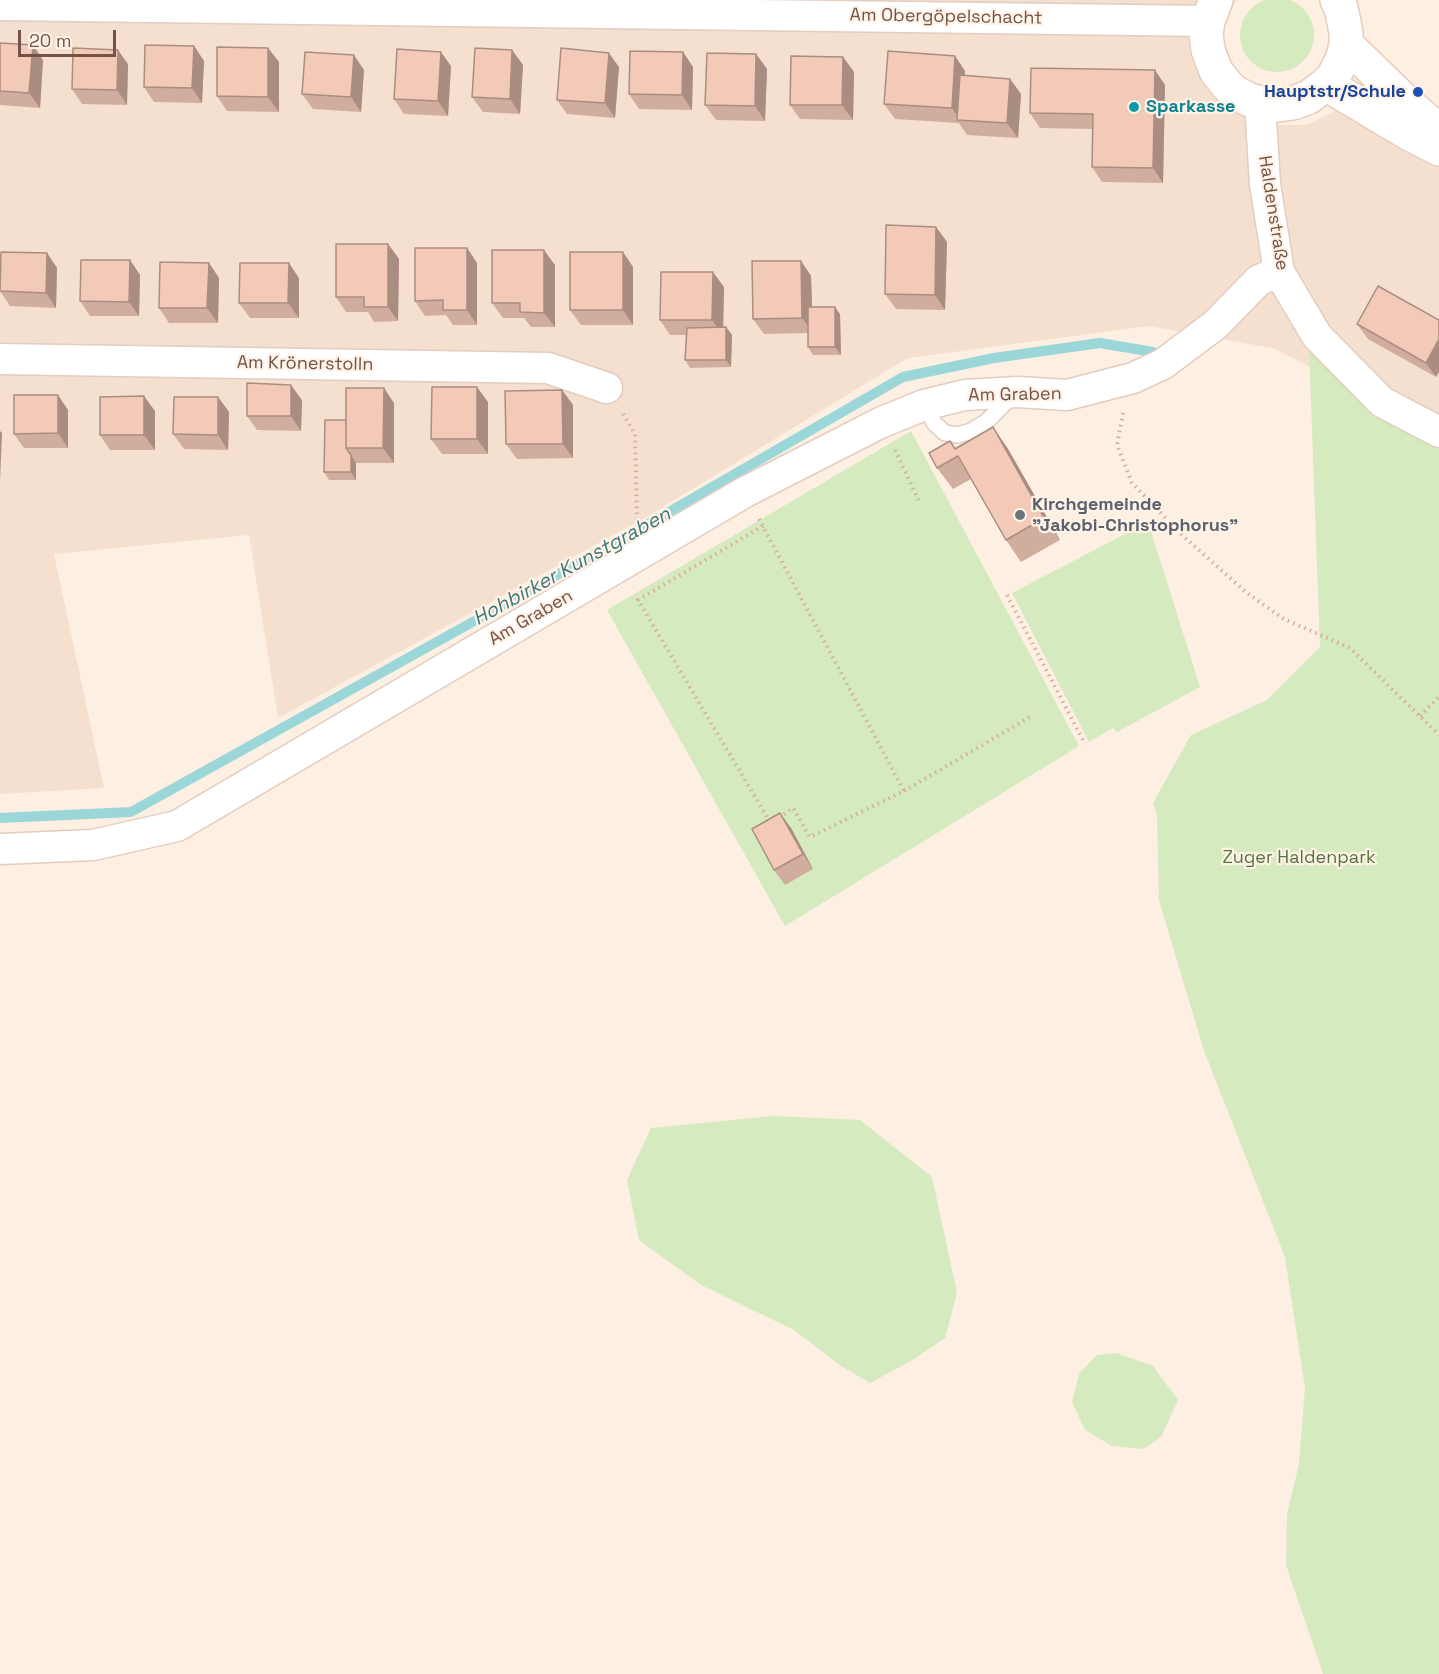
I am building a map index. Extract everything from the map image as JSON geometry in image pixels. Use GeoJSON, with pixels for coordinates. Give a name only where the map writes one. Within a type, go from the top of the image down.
{"type":"FeatureCollection","features":[{"type":"Feature","properties":{"kind":"street"},"geometry":{"type":"LineString","coordinates":[[1212,10],[1206,34],[1208,50],[1216,71],[1234,92],[1260,104],[1278,105],[1309,98],[1333,77],[1343,57],[1346,44],[1345,22],[1337,0]]}},
{"type":"Feature","properties":{"kind":"street","name":"Am Obergöpelschacht"},"geometry":{"type":"LineString","coordinates":[[0,5],[1212,10]]}},
{"type":"Feature","properties":{"kind":"street"},"geometry":{"type":"LineString","coordinates":[[1346,44],[1439,131]]}},
{"type":"Feature","properties":{"kind":"street"},"geometry":{"type":"LineString","coordinates":[[1326,84],[1407,133],[1439,149]]}},
{"type":"Feature","properties":{"kind":"street","name":"Haldenstraße"},"geometry":{"type":"LineString","coordinates":[[1260,104],[1265,184],[1279,272],[1317,336],[1382,402],[1439,432]]}},
{"type":"Feature","properties":{"kind":"street","name":"Am Graben"},"geometry":{"type":"LineString","coordinates":[[0,849],[93,845],[177,826],[745,492],[880,423],[924,405],[965,395],[1017,392],[1067,395],[1134,378],[1164,364],[1215,325],[1259,280],[1279,272]]}},
{"type":"Feature","properties":{"kind":"street","name":"Am Krönerstolln"},"geometry":{"type":"LineString","coordinates":[[0,359],[548,368],[608,388]]}},
{"type":"Feature","properties":{"kind":"path"},"geometry":{"type":"LineString","coordinates":[[1134,378],[1124,405],[1117,445],[1132,483],[1182,535],[1247,593],[1284,619],[1350,648],[1439,735]]}},
{"type":"Feature","properties":{"kind":"path"},"geometry":{"type":"LineString","coordinates":[[608,388],[635,434],[637,520]]}},
{"type":"Feature","properties":{"kind":"path"},"geometry":{"type":"LineString","coordinates":[[880,423],[919,501]]}},
{"type":"Feature","properties":{"kind":"path"},"geometry":{"type":"LineString","coordinates":[[745,492],[904,791]]}},
{"type":"Feature","properties":{"kind":"path"},"geometry":{"type":"LineString","coordinates":[[764,526],[638,600],[771,823],[793,808],[810,837],[904,791],[1030,717]]}},
{"type":"Feature","properties":{"kind":"path"},"geometry":{"type":"LineString","coordinates":[[1007,595],[1085,744]]}},
{"type":"Feature","properties":{"kind":"path"},"geometry":{"type":"LineString","coordinates":[[1420,716],[1439,697]]}},
{"type":"Feature","properties":{"kind":"shaded area"},"geometry":{"type":"Polygon","coordinates":[[[0,0],[1237,0],[1216,34],[1248,112],[1278,125],[1306,125],[1343,107],[1439,151],[1439,430],[1272,348],[1149,326],[908,358],[643,519],[278,718],[249,535],[54,554],[104,788],[0,794],[0,0]]]}},
{"type":"Feature","properties":{"kind":"green space"},"geometry":{"type":"Polygon","coordinates":[[[1284,-2],[1304,8],[1312,21],[1314,35],[1312,49],[1304,62],[1291,70],[1270,72],[1250,62],[1242,49],[1240,28],[1250,8],[1263,0],[1284,-2]]]}},
{"type":"Feature","properties":{"kind":"green space","name":"Zuger Haldenpark"},"geometry":{"type":"Polygon","coordinates":[[[1309,348],[1373,416],[1439,448],[1439,1674],[1323,1674],[1286,1565],[1287,1514],[1299,1464],[1305,1388],[1285,1257],[1203,1048],[1159,900],[1157,815],[1153,803],[1191,735],[1267,700],[1320,647],[1309,348]]]}},
{"type":"Feature","properties":{"kind":"green space"},"geometry":{"type":"Polygon","coordinates":[[[911,431],[1079,746],[785,926],[607,610],[911,431]]]}},
{"type":"Feature","properties":{"kind":"green space"},"geometry":{"type":"Polygon","coordinates":[[[1148,522],[1200,687],[1117,732],[1113,728],[1089,742],[1012,593],[1148,522]]]}},
{"type":"Feature","properties":{"kind":"green space"},"geometry":{"type":"Polygon","coordinates":[[[773,1116],[860,1120],[932,1177],[957,1293],[945,1338],[914,1359],[870,1383],[841,1366],[794,1330],[701,1285],[639,1240],[627,1180],[651,1128],[773,1116]]]}},
{"type":"Feature","properties":{"kind":"green space"},"geometry":{"type":"Polygon","coordinates":[[[1116,1353],[1153,1366],[1178,1400],[1161,1437],[1143,1449],[1112,1446],[1085,1430],[1072,1402],[1079,1374],[1097,1355],[1116,1353]]]}},
{"type":"Feature","properties":{"kind":"building"},"geometry":{"type":"Polygon","coordinates":[[[0,43],[33,45],[29,93],[0,91],[0,43]]]}},
{"type":"Feature","properties":{"kind":"building"},"geometry":{"type":"Polygon","coordinates":[[[145,45],[194,46],[192,88],[144,87],[145,45]]]}},
{"type":"Feature","properties":{"kind":"building"},"geometry":{"type":"Polygon","coordinates":[[[217,47],[268,48],[268,97],[217,96],[217,47]]]}},
{"type":"Feature","properties":{"kind":"building"},"geometry":{"type":"Polygon","coordinates":[[[73,48],[118,50],[117,90],[72,89],[73,48]]]}},
{"type":"Feature","properties":{"kind":"building"},"geometry":{"type":"Polygon","coordinates":[[[475,48],[512,50],[510,99],[472,97],[475,48]]]}},
{"type":"Feature","properties":{"kind":"building"},"geometry":{"type":"Polygon","coordinates":[[[561,48],[609,53],[605,103],[557,100],[561,48]]]}},
{"type":"Feature","properties":{"kind":"building"},"geometry":{"type":"Polygon","coordinates":[[[397,49],[441,52],[438,101],[394,99],[397,49]]]}},
{"type":"Feature","properties":{"kind":"building"},"geometry":{"type":"Polygon","coordinates":[[[630,51],[683,52],[682,95],[629,94],[630,51]]]}},
{"type":"Feature","properties":{"kind":"building"},"geometry":{"type":"Polygon","coordinates":[[[888,51],[955,56],[952,108],[884,104],[888,51]]]}},
{"type":"Feature","properties":{"kind":"building"},"geometry":{"type":"Polygon","coordinates":[[[305,52],[354,55],[351,97],[302,94],[305,52]]]}},
{"type":"Feature","properties":{"kind":"building"},"geometry":{"type":"Polygon","coordinates":[[[707,53],[756,54],[755,106],[705,105],[707,53]]]}},
{"type":"Feature","properties":{"kind":"building"},"geometry":{"type":"Polygon","coordinates":[[[791,56],[843,57],[842,105],[790,105],[791,56]]]}},
{"type":"Feature","properties":{"kind":"building"},"geometry":{"type":"Polygon","coordinates":[[[1031,68],[1155,70],[1153,168],[1092,167],[1093,114],[1030,113],[1031,68]]]}},
{"type":"Feature","properties":{"kind":"building"},"geometry":{"type":"Polygon","coordinates":[[[960,75],[1010,79],[1007,123],[957,120],[960,75]]]}},
{"type":"Feature","properties":{"kind":"building"},"geometry":{"type":"Polygon","coordinates":[[[886,225],[936,227],[935,295],[885,294],[886,225]]]}},
{"type":"Feature","properties":{"kind":"building"},"geometry":{"type":"Polygon","coordinates":[[[336,244],[388,244],[388,307],[364,307],[364,297],[336,297],[336,244]]]}},
{"type":"Feature","properties":{"kind":"building"},"geometry":{"type":"Polygon","coordinates":[[[415,248],[467,248],[467,310],[443,310],[443,300],[415,301],[415,248]]]}},
{"type":"Feature","properties":{"kind":"building"},"geometry":{"type":"Polygon","coordinates":[[[492,250],[544,250],[544,313],[520,312],[520,303],[492,303],[492,250]]]}},
{"type":"Feature","properties":{"kind":"building"},"geometry":{"type":"Polygon","coordinates":[[[1,252],[47,253],[46,293],[0,291],[1,252]]]}},
{"type":"Feature","properties":{"kind":"building"},"geometry":{"type":"Polygon","coordinates":[[[570,252],[623,252],[623,310],[570,310],[570,252]]]}},
{"type":"Feature","properties":{"kind":"building"},"geometry":{"type":"Polygon","coordinates":[[[81,260],[130,260],[129,302],[80,301],[81,260]]]}},
{"type":"Feature","properties":{"kind":"building"},"geometry":{"type":"Polygon","coordinates":[[[752,261],[801,261],[802,318],[753,319],[752,261]]]}},
{"type":"Feature","properties":{"kind":"building"},"geometry":{"type":"Polygon","coordinates":[[[160,262],[209,263],[207,308],[159,308],[160,262]]]}},
{"type":"Feature","properties":{"kind":"building"},"geometry":{"type":"Polygon","coordinates":[[[240,263],[289,263],[288,303],[239,303],[240,263]]]}},
{"type":"Feature","properties":{"kind":"building"},"geometry":{"type":"Polygon","coordinates":[[[661,272],[713,272],[712,320],[660,320],[661,272]]]}},
{"type":"Feature","properties":{"kind":"building"},"geometry":{"type":"Polygon","coordinates":[[[1378,286],[1439,320],[1439,339],[1426,363],[1357,324],[1378,286]]]}},
{"type":"Feature","properties":{"kind":"building"},"geometry":{"type":"Polygon","coordinates":[[[808,307],[835,307],[835,347],[808,347],[808,307]]]}},
{"type":"Feature","properties":{"kind":"building"},"geometry":{"type":"Polygon","coordinates":[[[726,327],[726,360],[685,360],[687,328],[726,327]]]}},
{"type":"Feature","properties":{"kind":"building"},"geometry":{"type":"Polygon","coordinates":[[[247,383],[291,385],[291,416],[247,416],[247,383]]]}},
{"type":"Feature","properties":{"kind":"building"},"geometry":{"type":"Polygon","coordinates":[[[432,387],[477,387],[477,439],[431,439],[432,387]]]}},
{"type":"Feature","properties":{"kind":"building"},"geometry":{"type":"Polygon","coordinates":[[[346,388],[384,388],[383,448],[346,448],[346,388]]]}},
{"type":"Feature","properties":{"kind":"building"},"geometry":{"type":"Polygon","coordinates":[[[562,390],[563,444],[506,444],[505,391],[562,390]]]}},
{"type":"Feature","properties":{"kind":"building"},"geometry":{"type":"Polygon","coordinates":[[[14,395],[58,395],[58,433],[14,434],[14,395]]]}},
{"type":"Feature","properties":{"kind":"building"},"geometry":{"type":"Polygon","coordinates":[[[144,396],[144,435],[100,435],[100,397],[144,396]]]}},
{"type":"Feature","properties":{"kind":"building"},"geometry":{"type":"Polygon","coordinates":[[[174,397],[218,397],[218,435],[173,434],[174,397]]]}},
{"type":"Feature","properties":{"kind":"building"},"geometry":{"type":"Polygon","coordinates":[[[325,420],[346,420],[346,448],[351,455],[351,472],[324,472],[325,420]]]}},
{"type":"Feature","properties":{"kind":"building","name":"Kirchgemeinde \"Jakobi-Christophorus\""},"geometry":{"type":"Polygon","coordinates":[[[993,427],[1044,518],[1006,540],[958,456],[937,468],[929,453],[950,441],[955,449],[993,427]]]}},
{"type":"Feature","properties":{"kind":"building"},"geometry":{"type":"Polygon","coordinates":[[[780,813],[803,854],[774,870],[752,829],[780,813]]]}},
{"type":"Feature","properties":{"kind":"waterway","name":"Hohbirker Kunstgraben"},"geometry":{"type":"LineString","coordinates":[[0,818],[131,812],[629,535],[903,377],[994,358],[1100,343],[1153,352]]}},
{"type":"Feature","properties":{"kind":"place","name":"Hauptstr/Schule"},"geometry":{"type":"Point","coordinates":[1418,92]}},
{"type":"Feature","properties":{"kind":"place","name":"Sparkasse"},"geometry":{"type":"Point","coordinates":[1134,107]}},
{"type":"Feature","properties":{"kind":"place","name":"Kirchgemeinde \"Jakobi-Christophorus\""},"geometry":{"type":"Point","coordinates":[1020,515]}}]}
